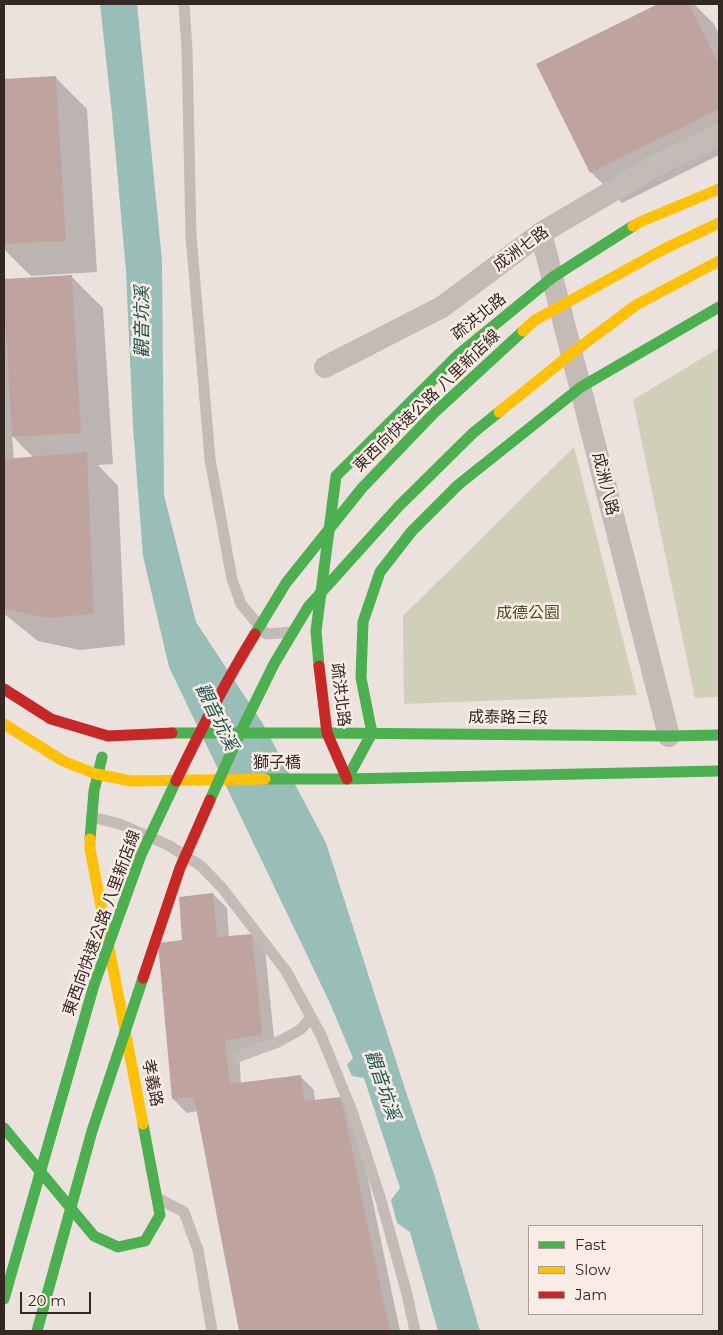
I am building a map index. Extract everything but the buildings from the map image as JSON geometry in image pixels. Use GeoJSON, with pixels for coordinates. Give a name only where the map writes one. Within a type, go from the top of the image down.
{"type":"FeatureCollection","features":[{"type":"Feature","properties":{"kind":"main road","name":"疏洪北路"},"geometry":{"type":"LineString","coordinates":[[347,779],[327,733],[316,631],[336,476],[459,354],[553,277],[640,222],[719,189]]}},
{"type":"Feature","properties":{"kind":"main road","name":"東西向快速公路 八里新店線"},"geometry":{"type":"LineString","coordinates":[[4,1299],[94,986],[141,854],[235,666],[286,582],[368,481],[434,413],[535,320],[666,248],[719,223]]}},
{"type":"Feature","properties":{"kind":"main road"},"geometry":{"type":"LineString","coordinates":[[37,1331],[92,1131],[180,868],[241,731],[270,672],[308,607],[399,506],[473,433],[572,353],[636,305],[719,260]]}},
{"type":"Feature","properties":{"kind":"main road","name":"疏洪北路"},"geometry":{"type":"LineString","coordinates":[[347,779],[372,733],[361,678],[364,622],[380,572],[412,531],[458,485],[581,387],[719,307]]}},
{"type":"Feature","properties":{"kind":"main road"},"geometry":{"type":"LineString","coordinates":[[4,689],[52,719],[108,736]]}},
{"type":"Feature","properties":{"kind":"main road"},"geometry":{"type":"LineString","coordinates":[[4,724],[63,761],[96,774]]}},
{"type":"Feature","properties":{"kind":"main road","name":"成泰路三段"},"geometry":{"type":"LineString","coordinates":[[297,733],[719,735]]}},
{"type":"Feature","properties":{"kind":"main road","name":"獅子橋"},"geometry":{"type":"LineString","coordinates":[[108,736],[297,733]]}},
{"type":"Feature","properties":{"kind":"main road","name":"孝義路"},"geometry":{"type":"LineString","coordinates":[[4,1128],[94,1236],[118,1247],[146,1241],[160,1215],[158,1198],[90,849],[96,774],[108,736]]}},
{"type":"Feature","properties":{"kind":"main road"},"geometry":{"type":"LineString","coordinates":[[347,779],[716,771]]}},
{"type":"Feature","properties":{"kind":"main road","name":"獅子橋"},"geometry":{"type":"LineString","coordinates":[[96,774],[131,781],[347,779]]}},
{"type":"Feature","properties":{"kind":"street","name":"成洲七路"},"geometry":{"type":"LineString","coordinates":[[325,368],[442,307],[541,233],[660,163],[719,135]]}},
{"type":"Feature","properties":{"kind":"street","name":"成洲八路"},"geometry":{"type":"LineString","coordinates":[[541,233],[669,736]]}},
{"type":"Feature","properties":{"kind":"lane"},"geometry":{"type":"LineString","coordinates":[[184,4],[187,49],[191,236],[208,440],[232,579],[241,604],[266,634],[316,631]]}},
{"type":"Feature","properties":{"kind":"lane"},"geometry":{"type":"LineString","coordinates":[[92,817],[120,824],[168,844],[201,866],[223,889],[286,971],[321,1035],[355,1120],[380,1197],[407,1294],[415,1331]]}},
{"type":"Feature","properties":{"kind":"lane"},"geometry":{"type":"LineString","coordinates":[[237,1057],[278,1042],[300,1030],[311,1018]]}},
{"type":"Feature","properties":{"kind":"lane"},"geometry":{"type":"LineString","coordinates":[[158,1198],[184,1212],[198,1250],[212,1331]]}},
{"type":"Feature","properties":{"kind":"green space"},"geometry":{"type":"Polygon","coordinates":[[[719,348],[719,697],[695,698],[633,400],[719,348]]]}},
{"type":"Feature","properties":{"kind":"green space","name":"成德公園"},"geometry":{"type":"Polygon","coordinates":[[[574,447],[637,695],[404,704],[403,616],[574,447]]]}},
{"type":"Feature","properties":{"kind":"water","name":"觀音坑溪"},"geometry":{"type":"Polygon","coordinates":[[[100,4],[137,4],[162,261],[164,495],[196,622],[263,724],[326,843],[435,1177],[480,1331],[438,1331],[410,1232],[397,1223],[391,1200],[400,1188],[364,1078],[352,1076],[347,1065],[353,1058],[329,1001],[169,667],[143,556],[133,427],[126,271],[100,4]]]}},
{"type":"Feature","properties":{"kind":"traffic: fast"},"geometry":{"type":"LineString","coordinates":[[319,666],[316,631],[336,476],[459,354],[553,277],[633,226]]}},
{"type":"Feature","properties":{"kind":"traffic: fast"},"geometry":{"type":"LineString","coordinates":[[347,779],[372,733],[361,678],[363,622],[380,572],[412,531],[458,485],[581,387],[719,307]]}},
{"type":"Feature","properties":{"kind":"traffic: fast"},"geometry":{"type":"LineString","coordinates":[[255,634],[286,583],[362,488],[434,413],[523,331]]}},
{"type":"Feature","properties":{"kind":"traffic: fast"},"geometry":{"type":"LineString","coordinates":[[210,800],[274,664],[308,607],[399,506],[473,433],[499,412]]}},
{"type":"Feature","properties":{"kind":"traffic: fast"},"geometry":{"type":"LineString","coordinates":[[172,733],[719,735]]}},
{"type":"Feature","properties":{"kind":"traffic: fast"},"geometry":{"type":"LineString","coordinates":[[90,839],[94,791],[102,757]]}},
{"type":"Feature","properties":{"kind":"traffic: fast"},"geometry":{"type":"LineString","coordinates":[[265,779],[719,771]]}},
{"type":"Feature","properties":{"kind":"traffic: fast"},"geometry":{"type":"LineString","coordinates":[[4,1299],[94,985],[141,855],[176,781]]}},
{"type":"Feature","properties":{"kind":"traffic: fast"},"geometry":{"type":"LineString","coordinates":[[37,1331],[92,1131],[143,978]]}},
{"type":"Feature","properties":{"kind":"traffic: fast"},"geometry":{"type":"LineString","coordinates":[[4,1128],[94,1236],[118,1247],[145,1241],[160,1215],[143,1124]]}},
{"type":"Feature","properties":{"kind":"traffic: slow"},"geometry":{"type":"LineString","coordinates":[[633,226],[719,189]]}},
{"type":"Feature","properties":{"kind":"traffic: slow"},"geometry":{"type":"LineString","coordinates":[[523,331],[535,320],[666,248],[719,223]]}},
{"type":"Feature","properties":{"kind":"traffic: slow"},"geometry":{"type":"LineString","coordinates":[[499,412],[572,353],[636,305],[719,261]]}},
{"type":"Feature","properties":{"kind":"traffic: slow"},"geometry":{"type":"LineString","coordinates":[[4,724],[63,761],[96,774],[131,781],[265,779]]}},
{"type":"Feature","properties":{"kind":"traffic: slow"},"geometry":{"type":"LineString","coordinates":[[90,839],[90,849],[143,1124]]}},
{"type":"Feature","properties":{"kind":"traffic: jam"},"geometry":{"type":"LineString","coordinates":[[176,781],[214,706],[255,634]]}},
{"type":"Feature","properties":{"kind":"traffic: jam"},"geometry":{"type":"LineString","coordinates":[[319,666],[327,733],[347,779]]}},
{"type":"Feature","properties":{"kind":"traffic: jam"},"geometry":{"type":"LineString","coordinates":[[4,689],[51,719],[108,736],[172,733]]}},
{"type":"Feature","properties":{"kind":"traffic: jam"},"geometry":{"type":"LineString","coordinates":[[143,978],[180,868],[210,800]]}}]}
